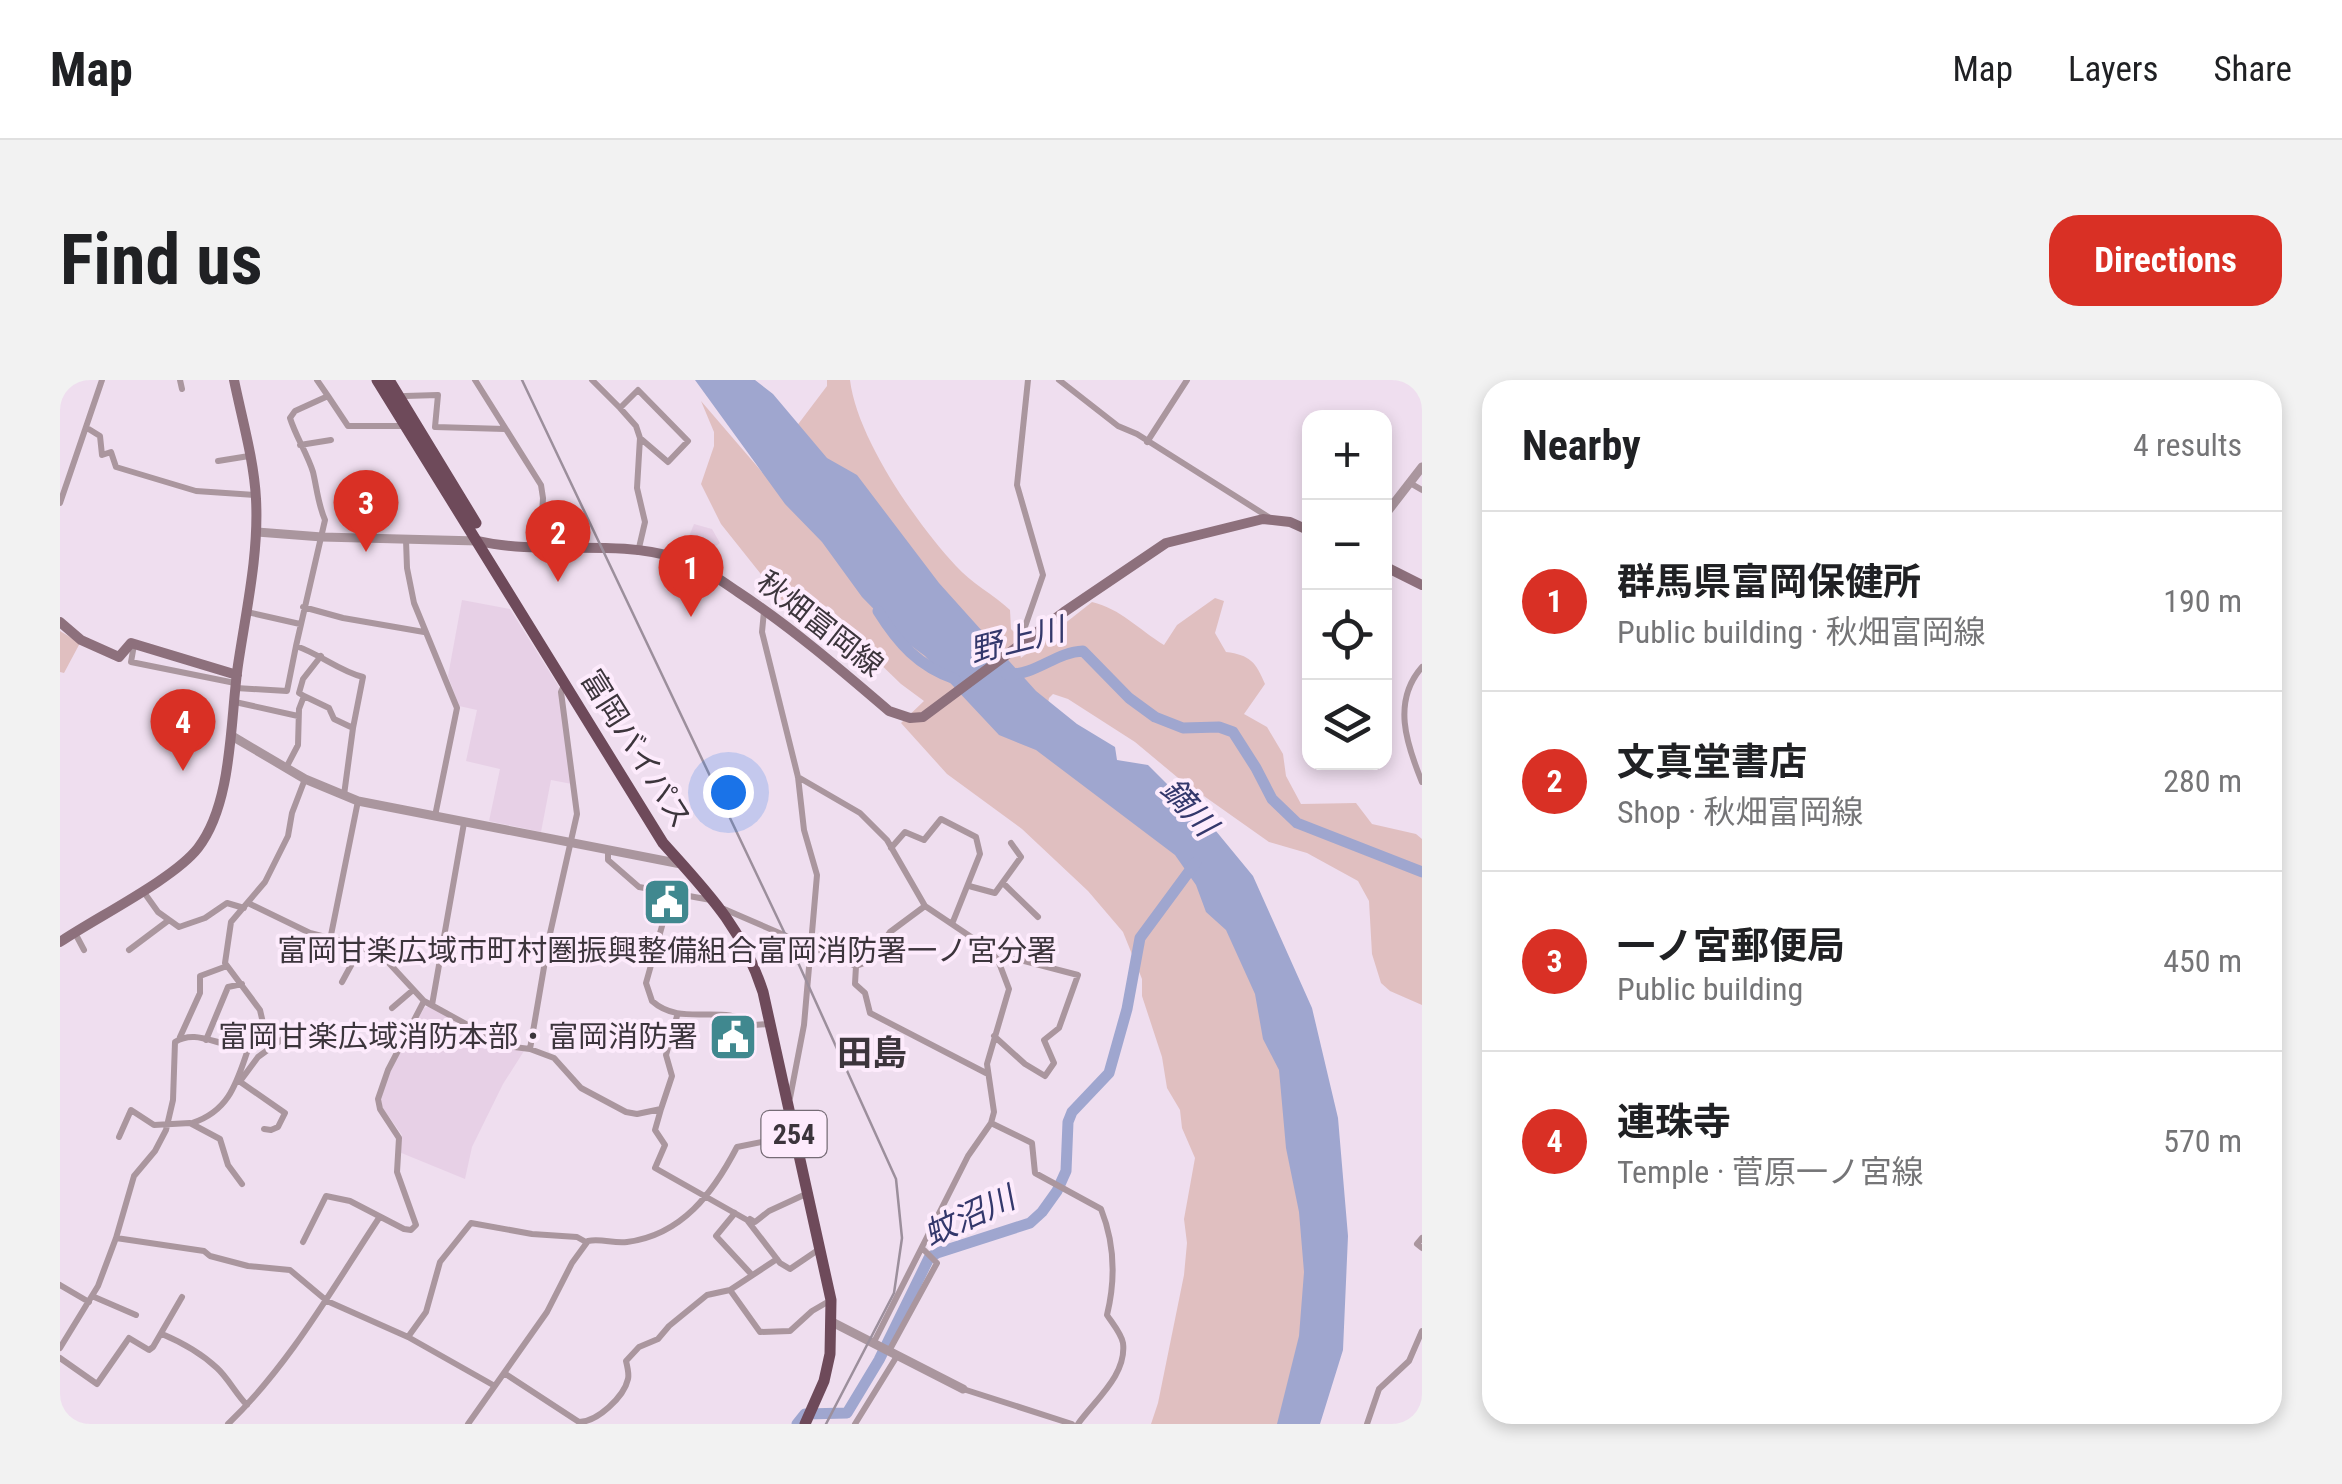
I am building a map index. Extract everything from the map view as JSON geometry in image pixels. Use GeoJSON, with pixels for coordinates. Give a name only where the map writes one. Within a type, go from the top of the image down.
{"type":"FeatureCollection","features":[{"type":"Feature","properties":{"kind":"highway","name":"富岡バイパス"},"geometry":{"type":"LineString","coordinates":[[378,380],[682,864]]}},
{"type":"Feature","properties":{"kind":"highway","name":"富岡バイパス"},"geometry":{"type":"LineString","coordinates":[[389,380],[565,683],[663,843],[682,864]]}},
{"type":"Feature","properties":{"kind":"highway","name":"254"},"geometry":{"type":"LineString","coordinates":[[682,864],[719,905],[753,962],[831,1300],[824,1381],[805,1424]]}},
{"type":"Feature","properties":{"kind":"main road"},"geometry":{"type":"LineString","coordinates":[[60,942],[195,852],[217,808],[232,736],[257,532],[256,495],[234,380]]}},
{"type":"Feature","properties":{"kind":"main road"},"geometry":{"type":"LineString","coordinates":[[1013,650],[1166,543],[1271,518],[1302,528]]}},
{"type":"Feature","properties":{"kind":"main road","name":"秋畑富岡線"},"geometry":{"type":"LineString","coordinates":[[483,542],[678,558],[702,569],[764,610],[899,716],[923,717],[1013,650]]}},
{"type":"Feature","properties":{"kind":"main road"},"geometry":{"type":"LineString","coordinates":[[1392,570],[1422,585]]}},
{"type":"Feature","properties":{"kind":"main road"},"geometry":{"type":"LineString","coordinates":[[60,622],[82,640],[118,657],[134,645],[236,682]]}},
{"type":"Feature","properties":{"kind":"street"},"geometry":{"type":"LineString","coordinates":[[60,503],[102,380]]}},
{"type":"Feature","properties":{"kind":"street"},"geometry":{"type":"LineString","coordinates":[[317,380],[348,426],[406,426]]}},
{"type":"Feature","properties":{"kind":"street"},"geometry":{"type":"LineString","coordinates":[[475,380],[541,485],[540,548]]}},
{"type":"Feature","properties":{"kind":"street"},"geometry":{"type":"LineString","coordinates":[[592,380],[636,426],[640,438],[638,488],[645,522],[638,552]]}},
{"type":"Feature","properties":{"kind":"street"},"geometry":{"type":"LineString","coordinates":[[1013,650],[1033,610],[1043,575],[1017,485],[1028,380]]}},
{"type":"Feature","properties":{"kind":"street"},"geometry":{"type":"LineString","coordinates":[[1059,380],[1118,426],[1271,518]]}},
{"type":"Feature","properties":{"kind":"street"},"geometry":{"type":"LineString","coordinates":[[1147,442],[1188,380]]}},
{"type":"Feature","properties":{"kind":"street"},"geometry":{"type":"LineString","coordinates":[[620,408],[638,390],[688,441],[668,462],[640,438]]}},
{"type":"Feature","properties":{"kind":"street"},"geometry":{"type":"LineString","coordinates":[[287,691],[325,520],[292,414],[328,396]]}},
{"type":"Feature","properties":{"kind":"street"},"geometry":{"type":"LineString","coordinates":[[405,396],[438,396],[435,427],[506,429]]}},
{"type":"Feature","properties":{"kind":"street"},"geometry":{"type":"LineString","coordinates":[[87,428],[100,436],[102,455],[111,452],[116,467],[196,491],[256,495]]}},
{"type":"Feature","properties":{"kind":"street"},"geometry":{"type":"LineString","coordinates":[[300,445],[331,440]]}},
{"type":"Feature","properties":{"kind":"street"},"geometry":{"type":"LineString","coordinates":[[218,461],[249,456]]}},
{"type":"Feature","properties":{"kind":"street"},"geometry":{"type":"LineString","coordinates":[[1392,505],[1422,467]]}},
{"type":"Feature","properties":{"kind":"street"},"geometry":{"type":"LineString","coordinates":[[1408,482],[1422,490]]}},
{"type":"Feature","properties":{"kind":"street"},"geometry":{"type":"LineString","coordinates":[[257,532],[483,542]]}},
{"type":"Feature","properties":{"kind":"street"},"geometry":{"type":"LineString","coordinates":[[406,537],[407,568],[425,632],[457,708],[435,817]]}},
{"type":"Feature","properties":{"kind":"street"},"geometry":{"type":"LineString","coordinates":[[303,607],[425,632]]}},
{"type":"Feature","properties":{"kind":"street"},"geometry":{"type":"LineString","coordinates":[[408,1337],[426,1312],[440,1262],[471,1224],[578,1237],[586,1242],[626,1243],[674,1228],[719,1181],[737,1147],[776,1138],[789,1112],[804,1024],[817,876],[804,830],[798,778],[762,632],[764,610]]}},
{"type":"Feature","properties":{"kind":"street"},"geometry":{"type":"LineString","coordinates":[[246,612],[300,624]]}},
{"type":"Feature","properties":{"kind":"street"},"geometry":{"type":"LineString","coordinates":[[134,645],[131,662],[301,694],[329,708],[334,719],[353,728]]}},
{"type":"Feature","properties":{"kind":"street"},"geometry":{"type":"LineString","coordinates":[[296,646],[363,677],[344,796]]}},
{"type":"Feature","properties":{"kind":"street"},"geometry":{"type":"LineString","coordinates":[[286,768],[298,745],[303,679],[320,656]]}},
{"type":"Feature","properties":{"kind":"street"},"geometry":{"type":"LineString","coordinates":[[1422,668],[1409,682],[1403,712],[1422,782]]}},
{"type":"Feature","properties":{"kind":"street"},"geometry":{"type":"LineString","coordinates":[[530,1049],[577,814],[561,692],[565,683]]}},
{"type":"Feature","properties":{"kind":"street"},"geometry":{"type":"LineString","coordinates":[[234,702],[298,716]]}},
{"type":"Feature","properties":{"kind":"street"},"geometry":{"type":"LineString","coordinates":[[232,736],[305,780],[358,801],[682,864]]}},
{"type":"Feature","properties":{"kind":"street"},"geometry":{"type":"LineString","coordinates":[[798,778],[860,813],[891,848],[925,906],[986,947],[998,960],[1009,989],[986,1073],[994,1112],[991,1123],[968,1156],[924,1250],[874,1342]]}},
{"type":"Feature","properties":{"kind":"street"},"geometry":{"type":"LineString","coordinates":[[240,1081],[251,1041],[263,1023],[242,984],[226,966],[228,930],[265,882],[288,836],[305,780]]}},
{"type":"Feature","properties":{"kind":"street"},"geometry":{"type":"LineString","coordinates":[[330,940],[358,801]]}},
{"type":"Feature","properties":{"kind":"street"},"geometry":{"type":"LineString","coordinates":[[891,848],[905,832],[924,840],[941,819],[976,837],[980,854],[952,924]]}},
{"type":"Feature","properties":{"kind":"street"},"geometry":{"type":"LineString","coordinates":[[228,1424],[327,1301],[378,1218],[383,1216],[407,1230],[416,1223],[398,1172],[399,1138],[378,1099],[388,1070],[428,1003],[464,823]]}},
{"type":"Feature","properties":{"kind":"street"},"geometry":{"type":"LineString","coordinates":[[969,886],[996,893],[1022,858],[1011,843]]}},
{"type":"Feature","properties":{"kind":"street"},"geometry":{"type":"LineString","coordinates":[[608,851],[608,860],[639,888],[719,905],[856,966],[870,961],[890,932],[925,906]]}},
{"type":"Feature","properties":{"kind":"street"},"geometry":{"type":"LineString","coordinates":[[1003,883],[1038,917]]}},
{"type":"Feature","properties":{"kind":"street"},"geometry":{"type":"LineString","coordinates":[[142,890],[158,912],[178,927],[205,918],[227,902],[246,905],[330,940],[360,947],[388,961],[428,1003],[506,1046],[554,1058],[581,1088],[626,1112],[661,1109]]}},
{"type":"Feature","properties":{"kind":"street"},"geometry":{"type":"LineString","coordinates":[[671,894],[646,983],[652,1001],[676,1016],[714,1013],[748,1020],[754,1025],[770,1024]]}},
{"type":"Feature","properties":{"kind":"street"},"geometry":{"type":"LineString","coordinates":[[129,950],[169,920]]}},
{"type":"Feature","properties":{"kind":"street"},"geometry":{"type":"LineString","coordinates":[[74,932],[84,950]]}},
{"type":"Feature","properties":{"kind":"street"},"geometry":{"type":"LineString","coordinates":[[342,982],[360,947]]}},
{"type":"Feature","properties":{"kind":"street"},"geometry":{"type":"LineString","coordinates":[[994,1036],[1045,1076],[1054,1063],[1044,1040],[1059,1028],[1078,975],[1016,959],[998,960]]}},
{"type":"Feature","properties":{"kind":"street"},"geometry":{"type":"LineString","coordinates":[[60,1348],[91,1299],[116,1238],[134,1176],[155,1151],[167,1125],[173,1100],[172,1052],[200,993],[200,976],[226,966]]}},
{"type":"Feature","properties":{"kind":"street"},"geometry":{"type":"LineString","coordinates":[[856,966],[855,984],[866,993],[870,1012],[986,1073]]}},
{"type":"Feature","properties":{"kind":"street"},"geometry":{"type":"LineString","coordinates":[[206,1040],[228,988],[242,984]]}},
{"type":"Feature","properties":{"kind":"street"},"geometry":{"type":"LineString","coordinates":[[392,1008],[413,990]]}},
{"type":"Feature","properties":{"kind":"street"},"geometry":{"type":"LineString","coordinates":[[676,1016],[666,1055],[672,1076],[655,1130],[665,1144],[655,1168],[745,1219],[790,1270],[818,1250]]}},
{"type":"Feature","properties":{"kind":"street"},"geometry":{"type":"LineString","coordinates":[[244,1064],[299,1027]]}},
{"type":"Feature","properties":{"kind":"street"},"geometry":{"type":"LineString","coordinates":[[180,1039],[238,1045],[251,1041]]}},
{"type":"Feature","properties":{"kind":"street"},"geometry":{"type":"LineString","coordinates":[[119,1137],[131,1110],[154,1125],[190,1123],[208,1115],[230,1098],[258,1056]]}},
{"type":"Feature","properties":{"kind":"street"},"geometry":{"type":"LineString","coordinates":[[240,1081],[285,1113],[278,1127],[264,1128]]}},
{"type":"Feature","properties":{"kind":"street"},"geometry":{"type":"LineString","coordinates":[[190,1123],[220,1139],[228,1165],[242,1184]]}},
{"type":"Feature","properties":{"kind":"street"},"geometry":{"type":"LineString","coordinates":[[832,1322],[962,1390],[1075,1424],[1115,1379],[1122,1351],[1121,1338],[1106,1315],[1114,1282],[1112,1239],[1102,1209],[1035,1173],[1032,1143],[991,1123]]}},
{"type":"Feature","properties":{"kind":"street"},"geometry":{"type":"LineString","coordinates":[[745,1219],[755,1222],[806,1194]]}},
{"type":"Feature","properties":{"kind":"street"},"geometry":{"type":"LineString","coordinates":[[303,1242],[326,1196],[350,1201],[378,1218]]}},
{"type":"Feature","properties":{"kind":"street"},"geometry":{"type":"LineString","coordinates":[[735,1212],[716,1236],[752,1276]]}},
{"type":"Feature","properties":{"kind":"street"},"geometry":{"type":"LineString","coordinates":[[116,1238],[204,1251],[248,1266],[290,1270],[327,1301],[408,1337],[494,1384]]}},
{"type":"Feature","properties":{"kind":"street"},"geometry":{"type":"LineString","coordinates":[[1422,1238],[1417,1244],[1422,1248]]}},
{"type":"Feature","properties":{"kind":"street"},"geometry":{"type":"LineString","coordinates":[[468,1424],[547,1312],[586,1242]]}},
{"type":"Feature","properties":{"kind":"street"},"geometry":{"type":"LineString","coordinates":[[855,1424],[936,1263],[924,1250]]}},
{"type":"Feature","properties":{"kind":"street"},"geometry":{"type":"LineString","coordinates":[[504,1373],[579,1422],[588,1422],[606,1409],[626,1384],[626,1362],[630,1356],[658,1339],[707,1295],[730,1290],[777,1259]]}},
{"type":"Feature","properties":{"kind":"street"},"geometry":{"type":"LineString","coordinates":[[60,1284],[136,1315]]}},
{"type":"Feature","properties":{"kind":"street"},"geometry":{"type":"LineString","coordinates":[[730,1290],[760,1332],[790,1331],[831,1300]]}},
{"type":"Feature","properties":{"kind":"street"},"geometry":{"type":"LineString","coordinates":[[60,1358],[97,1384],[129,1338],[149,1350],[182,1297]]}},
{"type":"Feature","properties":{"kind":"street"},"geometry":{"type":"LineString","coordinates":[[1368,1424],[1379,1389],[1409,1361],[1422,1331]]}},
{"type":"Feature","properties":{"kind":"street"},"geometry":{"type":"LineString","coordinates":[[162,1334],[183,1342],[220,1370],[247,1405]]}},
{"type":"Feature","properties":{"kind":"shaded area"},"geometry":{"type":"Polygon","coordinates":[[[827,380],[850,380],[864,427],[891,479],[956,566],[1010,610],[1011,629],[1021,658],[1092,602],[1121,614],[1164,645],[1177,625],[1215,598],[1224,601],[1215,633],[1226,652],[1251,661],[1265,684],[1244,714],[1267,727],[1283,754],[1286,776],[1301,804],[1356,803],[1372,824],[1416,834],[1422,839],[1422,1005],[1381,983],[1372,954],[1369,901],[1358,881],[1307,853],[1269,842],[1135,742],[1068,699],[1053,694],[1049,698],[1048,703],[1207,874],[1325,1162],[1287,1424],[1151,1424],[1184,1275],[1184,1219],[1195,1158],[1182,1128],[1180,1110],[1167,1088],[1162,1057],[1142,996],[1142,979],[1123,932],[1088,891],[1022,829],[947,774],[901,723],[924,701],[871,655],[870,659],[860,640],[828,606],[796,618],[721,524],[701,484],[714,446],[714,432],[701,401],[762,472],[827,386],[827,380]]]}},
{"type":"Feature","properties":{"kind":"shaded area"},"geometry":{"type":"Polygon","coordinates":[[[694,524],[712,529],[720,543],[700,563],[682,554],[694,524]]]}},
{"type":"Feature","properties":{"kind":"shaded area"},"geometry":{"type":"Polygon","coordinates":[[[462,600],[510,609],[559,687],[572,784],[551,780],[541,832],[489,821],[500,769],[466,761],[477,710],[459,706],[448,676],[462,600]]]}},
{"type":"Feature","properties":{"kind":"shaded area"},"geometry":{"type":"Polygon","coordinates":[[[60,631],[80,643],[64,673],[60,672],[60,631]]]}},
{"type":"Feature","properties":{"kind":"shaded area"},"geometry":{"type":"Polygon","coordinates":[[[429,1006],[492,1043],[524,1051],[472,1147],[465,1179],[399,1152],[402,1135],[382,1107],[390,1071],[424,1008],[429,1006]]]}},
{"type":"Feature","properties":{"kind":"water"},"geometry":{"type":"Polygon","coordinates":[[[695,380],[755,380],[773,394],[827,458],[857,475],[939,583],[1036,691],[1077,724],[1115,747],[1117,760],[1148,765],[1197,808],[1253,876],[1312,1008],[1338,1118],[1348,1236],[1343,1350],[1320,1424],[1277,1424],[1299,1336],[1304,1272],[1299,1212],[1286,1148],[1279,1070],[1263,1039],[1255,994],[1226,930],[1206,912],[1196,885],[1175,855],[1036,750],[999,735],[925,656],[862,597],[822,542],[785,504],[695,380]]]}},
{"type":"Feature","properties":{"kind":"waterway","name":"鏑川"},"geometry":{"type":"LineString","coordinates":[[878,611],[910,652],[955,679]]}},
{"type":"Feature","properties":{"kind":"waterway","name":"野上川"},"geometry":{"type":"LineString","coordinates":[[1006,674],[1017,674],[1083,651],[1129,698],[1155,717],[1183,728],[1219,727],[1233,732],[1272,799],[1297,823],[1422,872]]}},
{"type":"Feature","properties":{"kind":"waterway","name":"蚊沼川"},"geometry":{"type":"LineString","coordinates":[[797,1424],[805,1414],[847,1413],[879,1360],[929,1258],[1030,1223],[1057,1191],[1066,1171],[1072,1112],[1109,1073],[1127,1009],[1140,938],[1196,862]]}},
{"type":"Feature","properties":{"kind":"railway"},"geometry":{"type":"LineString","coordinates":[[522,380],[786,936],[896,1179],[902,1238],[894,1293],[826,1424]]}},
{"type":"Feature","properties":{"kind":"place","name":"一ノ宮郵便局"},"geometry":{"type":"Point","coordinates":[366,552]}},
{"type":"Feature","properties":{"kind":"place","name":"文真堂書店"},"geometry":{"type":"Point","coordinates":[558,582]}},
{"type":"Feature","properties":{"kind":"place","name":"群馬県富岡保健所"},"geometry":{"type":"Point","coordinates":[691,617]}},
{"type":"Feature","properties":{"kind":"place","name":"連珠寺"},"geometry":{"type":"Point","coordinates":[183,771]}},
{"type":"Feature","properties":{"kind":"place","name":"富岡甘楽広域市町村圏振興整備組合富岡消防署一ノ宮分署"},"geometry":{"type":"Point","coordinates":[667,902]}},
{"type":"Feature","properties":{"kind":"place","name":"富岡甘楽広域消防本部・富岡消防署"},"geometry":{"type":"Point","coordinates":[733,1037]}},
{"type":"Feature","properties":{"kind":"district","name":"田島"},"geometry":{"type":"Point","coordinates":[872,1053]}}]}
